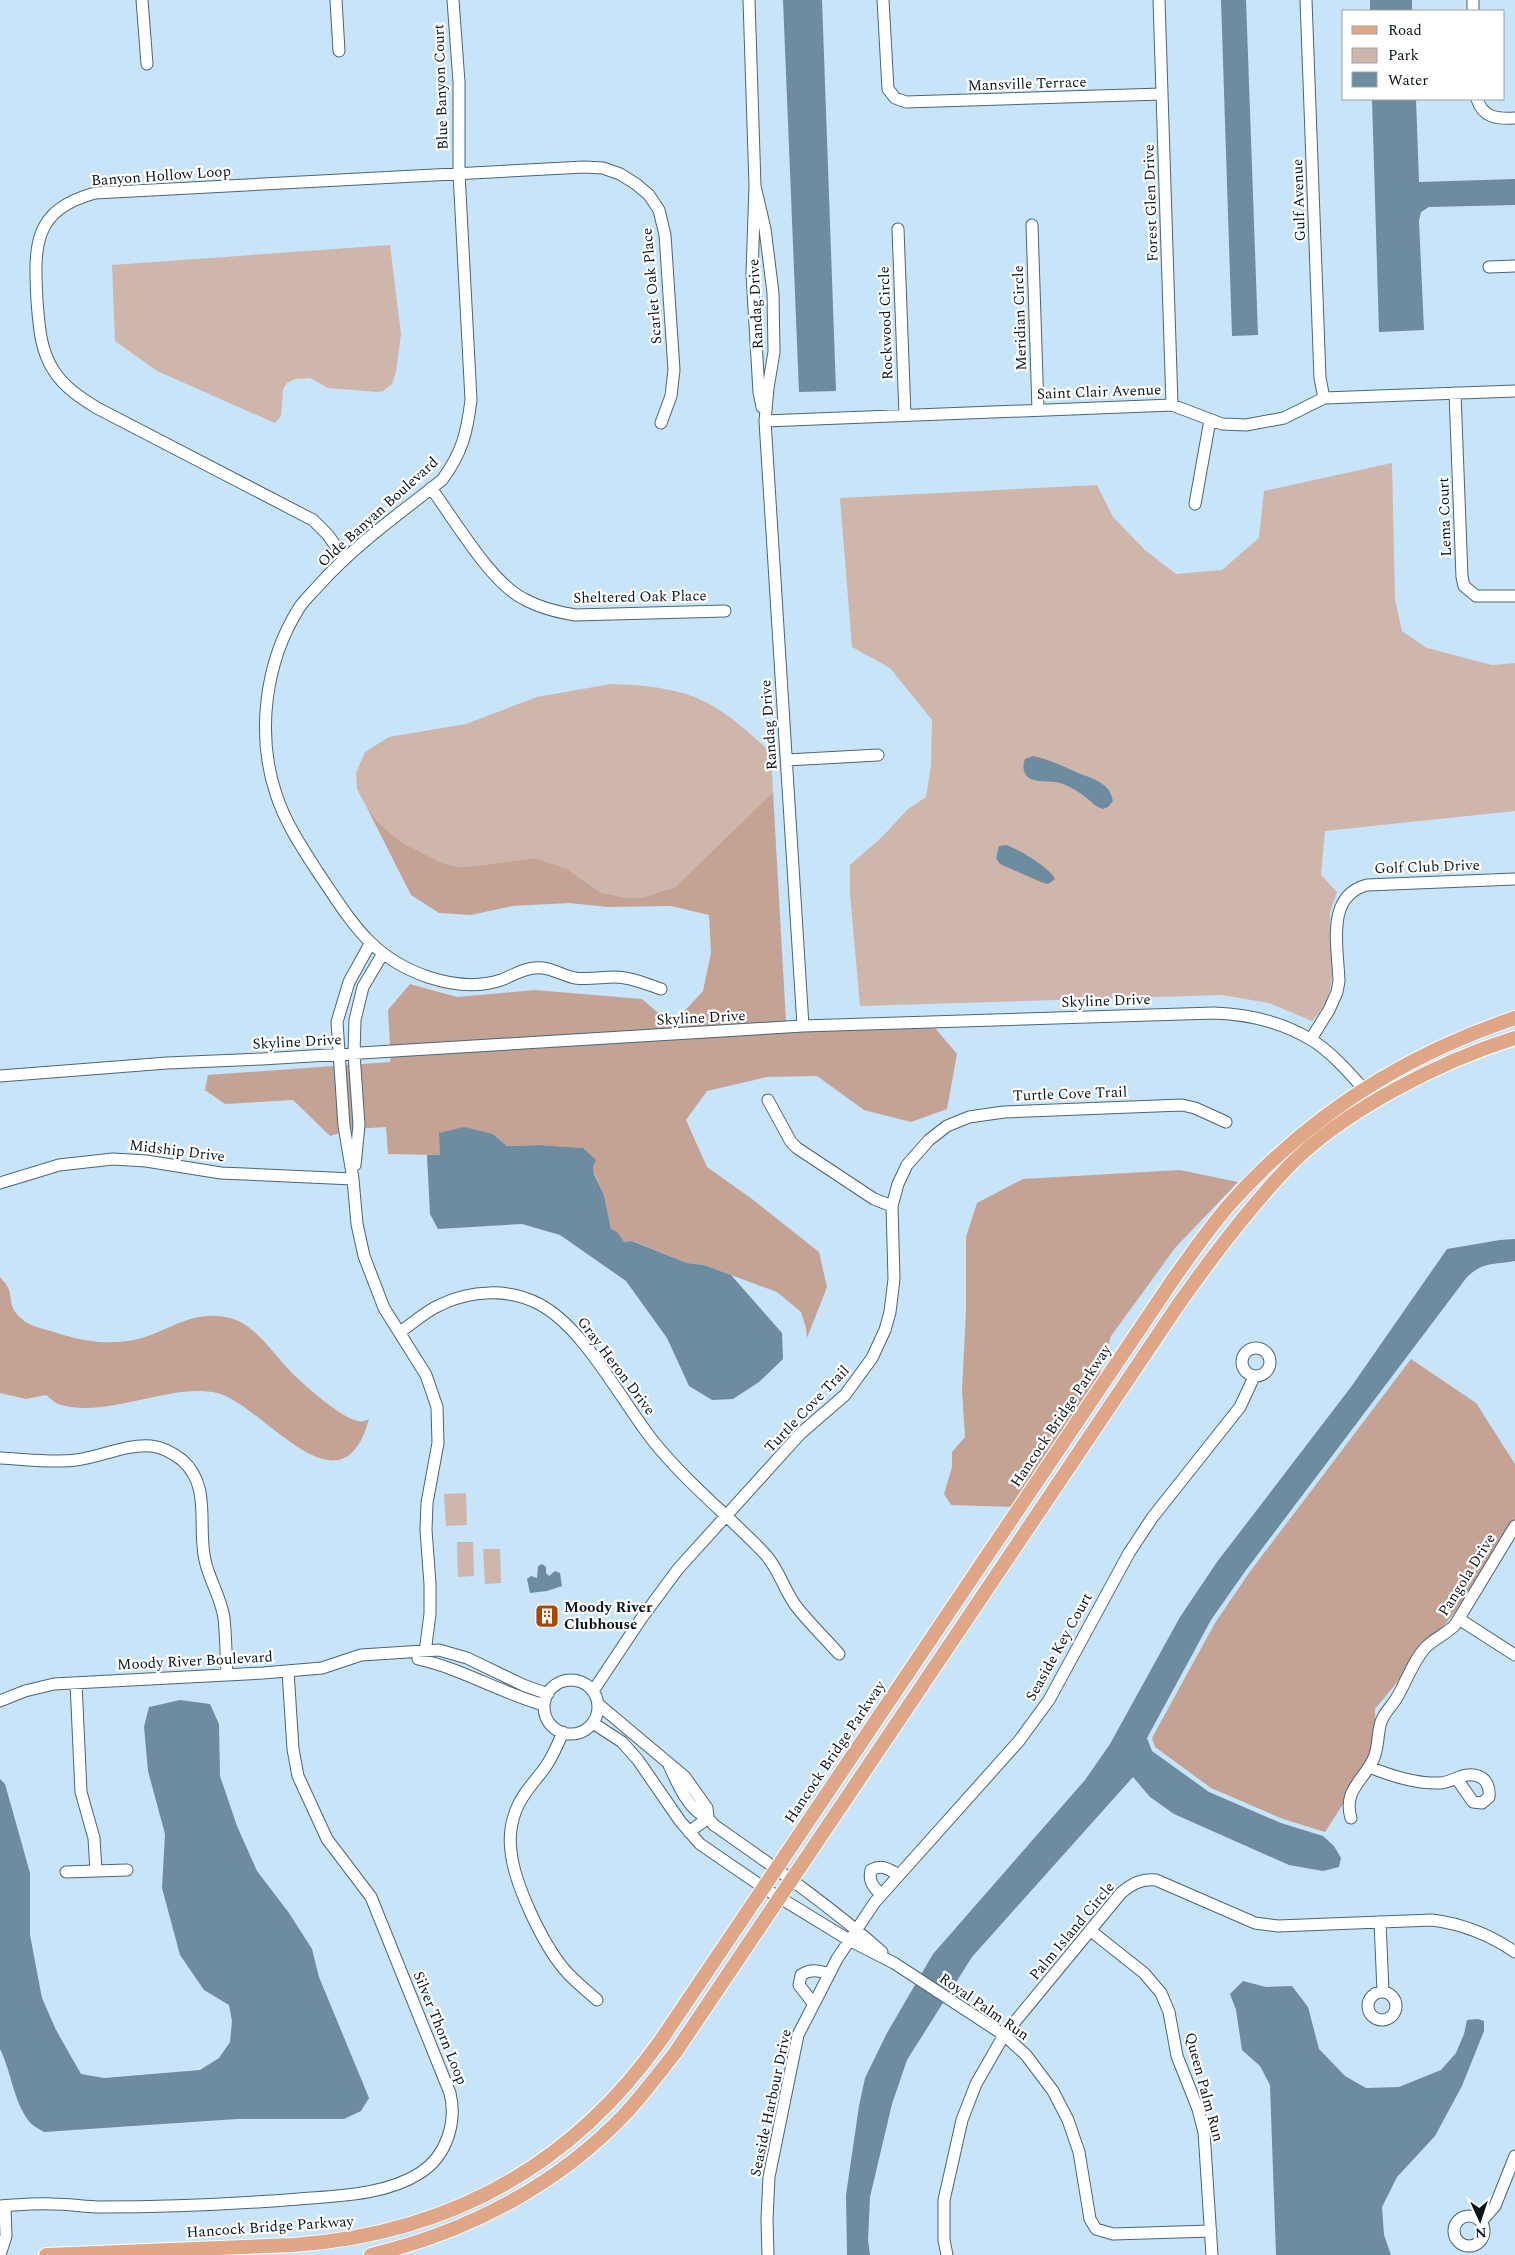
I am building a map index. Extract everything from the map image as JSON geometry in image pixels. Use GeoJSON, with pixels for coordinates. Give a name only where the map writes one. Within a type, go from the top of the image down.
{"type":"FeatureCollection","features":[{"type":"Feature","properties":{"kind":"main road","name":"Hancock Bridge Parkway"},"geometry":{"type":"LineString","coordinates":[[46,2255],[244,2251],[370,2236],[408,2226],[464,2206],[499,2188],[533,2167],[581,2131],[637,2073],[667,2032],[1169,1286],[1213,1224],[1290,1144],[1338,1106],[1364,1089],[1450,1042],[1515,1018]]}},
{"type":"Feature","properties":{"kind":"main road"},"geometry":{"type":"LineString","coordinates":[[371,2255],[437,2237],[504,2206],[551,2177],[599,2139],[627,2112],[675,2053],[1176,1308],[1229,1234],[1291,1165],[1324,1137],[1375,1102],[1438,1068],[1515,1038]]}},
{"type":"Feature","properties":{"kind":"street"},"geometry":{"type":"LineString","coordinates":[[142,0],[147,64]]}},
{"type":"Feature","properties":{"kind":"street"},"geometry":{"type":"LineString","coordinates":[[336,0],[339,52]]}},
{"type":"Feature","properties":{"kind":"street","name":"Blue Banyon Court"},"geometry":{"type":"LineString","coordinates":[[453,0],[459,82],[459,173]]}},
{"type":"Feature","properties":{"kind":"street","name":"Randag Drive"},"geometry":{"type":"LineString","coordinates":[[749,0],[755,186],[752,274],[759,392],[765,420],[803,1026]]}},
{"type":"Feature","properties":{"kind":"street","name":"Mansville Terrace"},"geometry":{"type":"LineString","coordinates":[[883,0],[888,89],[895,98],[906,102],[1162,94]]}},
{"type":"Feature","properties":{"kind":"street","name":"Forest Glen Drive"},"geometry":{"type":"LineString","coordinates":[[1158,0],[1172,405]]}},
{"type":"Feature","properties":{"kind":"street","name":"Gulf Avenue"},"geometry":{"type":"LineString","coordinates":[[1306,0],[1320,378],[1324,398]]}},
{"type":"Feature","properties":{"kind":"street"},"geometry":{"type":"LineString","coordinates":[[1477,100],[1479,107],[1486,115],[1496,118],[1515,118]]}},
{"type":"Feature","properties":{"kind":"street","name":"Scarlet Oak Place"},"geometry":{"type":"LineString","coordinates":[[459,173],[584,167],[603,168],[628,179],[649,195],[659,210],[666,235],[674,370],[671,396],[661,423]]}},
{"type":"Feature","properties":{"kind":"street","name":"Olde Banyan Boulevard"},"geometry":{"type":"LineString","coordinates":[[459,173],[471,400],[468,425],[462,449],[442,480],[344,558],[299,607],[275,659],[267,695],[266,741],[272,782],[288,822],[346,914],[370,944],[382,955],[416,973],[454,984],[484,984],[503,979],[524,969],[540,967],[578,978],[627,978],[661,989]]}},
{"type":"Feature","properties":{"kind":"street","name":"Banyon Hollow Loop"},"geometry":{"type":"LineString","coordinates":[[344,558],[328,535],[313,520],[97,408],[72,392],[54,371],[40,333],[35,263],[36,246],[43,228],[56,211],[67,203],[95,193],[459,173]]}},
{"type":"Feature","properties":{"kind":"street","name":"Randag Drive"},"geometry":{"type":"LineString","coordinates":[[755,186],[765,229],[772,293],[774,352],[765,420]]}},
{"type":"Feature","properties":{"kind":"street","name":"Meridian Circle"},"geometry":{"type":"LineString","coordinates":[[1032,225],[1038,410]]}},
{"type":"Feature","properties":{"kind":"street","name":"Rockwood Circle"},"geometry":{"type":"LineString","coordinates":[[898,229],[905,415]]}},
{"type":"Feature","properties":{"kind":"street"},"geometry":{"type":"LineString","coordinates":[[1489,267],[1515,266]]}},
{"type":"Feature","properties":{"kind":"street","name":"Saint Clair Avenue"},"geometry":{"type":"LineString","coordinates":[[765,420],[1172,405],[1210,420],[1234,425],[1270,422],[1296,413],[1324,398],[1515,391]]}},
{"type":"Feature","properties":{"kind":"street","name":"Lema Court"},"geometry":{"type":"LineString","coordinates":[[1455,393],[1462,577],[1464,586],[1476,596],[1515,596]]}},
{"type":"Feature","properties":{"kind":"street"},"geometry":{"type":"LineString","coordinates":[[1195,504],[1210,420]]}},
{"type":"Feature","properties":{"kind":"street","name":"Sheltered Oak Place"},"geometry":{"type":"LineString","coordinates":[[431,488],[491,571],[505,586],[523,599],[552,611],[575,615],[725,611]]}},
{"type":"Feature","properties":{"kind":"street"},"geometry":{"type":"LineString","coordinates":[[787,760],[878,755]]}},
{"type":"Feature","properties":{"kind":"street","name":"Golf Club Drive"},"geometry":{"type":"LineString","coordinates":[[1311,1039],[1337,992],[1340,981],[1338,912],[1345,897],[1356,888],[1367,885],[1515,879]]}},
{"type":"Feature","properties":{"kind":"street"},"geometry":{"type":"LineString","coordinates":[[370,944],[345,990],[337,1022],[344,1126],[354,1179],[357,1224],[364,1256],[384,1308],[426,1375],[437,1407],[438,1442],[427,1503],[426,1530],[430,1614],[425,1656]]}},
{"type":"Feature","properties":{"kind":"street"},"geometry":{"type":"LineString","coordinates":[[354,1179],[360,1125],[354,1054],[355,1020],[363,987],[382,955]]}},
{"type":"Feature","properties":{"kind":"street"},"geometry":{"type":"LineString","coordinates":[[345,990],[360,996]]}},
{"type":"Feature","properties":{"kind":"street","name":"Skyline Drive"},"geometry":{"type":"LineString","coordinates":[[0,1076],[168,1062],[340,1055],[803,1026],[1214,1013],[1235,1014],[1259,1019],[1311,1039],[1364,1089],[1375,1102]]}},
{"type":"Feature","properties":{"kind":"street"},"geometry":{"type":"LineString","coordinates":[[768,1100],[791,1142],[797,1148],[874,1199],[892,1206]]}},
{"type":"Feature","properties":{"kind":"street","name":"Turtle Cove Trail"},"geometry":{"type":"LineString","coordinates":[[593,1691],[641,1619],[678,1569],[802,1433],[845,1395],[872,1358],[885,1330],[892,1300],[894,1268],[891,1230],[892,1206],[901,1177],[921,1148],[943,1129],[969,1117],[1004,1112],[1182,1105],[1195,1108],[1226,1122]]}},
{"type":"Feature","properties":{"kind":"street","name":"Midship Drive"},"geometry":{"type":"LineString","coordinates":[[0,1183],[60,1165],[113,1159],[146,1161],[221,1173],[354,1179]]}},
{"type":"Feature","properties":{"kind":"street","name":"Gray Heron Drive"},"geometry":{"type":"LineString","coordinates":[[400,1332],[440,1305],[462,1297],[488,1292],[513,1295],[538,1303],[557,1315],[576,1333],[653,1441],[680,1472],[766,1556],[796,1606],[839,1654]]}},
{"type":"Feature","properties":{"kind":"street","name":"Seaside Key Court"},"geometry":{"type":"LineString","coordinates":[[850,1940],[881,1895],[1019,1741],[1049,1700],[1129,1552],[1152,1518],[1240,1407],[1254,1377]]}},
{"type":"Feature","properties":{"kind":"street"},"geometry":{"type":"LineString","coordinates":[[0,1458],[76,1460],[132,1447],[151,1446],[171,1452],[189,1466],[198,1483],[201,1499],[204,1560],[216,1589],[224,1618],[226,1675]]}},
{"type":"Feature","properties":{"kind":"street","name":"Pangola Drive"},"geometry":{"type":"LineString","coordinates":[[1351,1818],[1347,1806],[1349,1795],[1375,1757],[1381,1722],[1421,1654],[1428,1646],[1446,1634],[1459,1619],[1515,1526]]}},
{"type":"Feature","properties":{"kind":"street"},"geometry":{"type":"LineString","coordinates":[[1459,1619],[1515,1656]]}},
{"type":"Feature","properties":{"kind":"street","name":"Moody River Boulevard"},"geometry":{"type":"LineString","coordinates":[[425,1656],[439,1650],[467,1658],[523,1685],[548,1694]]}},
{"type":"Feature","properties":{"kind":"street","name":"Moody River Boulevard"},"geometry":{"type":"LineString","coordinates":[[0,1701],[25,1691],[54,1684],[322,1668],[360,1655],[392,1653],[425,1656],[518,1698],[544,1705]]}},
{"type":"Feature","properties":{"kind":"street","name":"Silver Thorn Loop"},"geometry":{"type":"LineString","coordinates":[[0,2255],[6,2236],[2,2206],[53,2204],[101,2207],[261,2202],[336,2196],[383,2187],[405,2180],[420,2173],[441,2152],[453,2118],[450,2093],[371,1898],[327,1839],[298,1776],[288,1671]]}},
{"type":"Feature","properties":{"kind":"street"},"geometry":{"type":"LineString","coordinates":[[566,1680],[582,1682],[593,1691],[598,1704],[597,1714],[593,1723],[586,1729],[577,1733],[564,1732],[552,1726],[547,1718],[544,1705],[548,1694],[558,1684],[566,1680]]}},
{"type":"Feature","properties":{"kind":"street"},"geometry":{"type":"LineString","coordinates":[[76,1683],[81,1792],[94,1838],[96,1871]]}},
{"type":"Feature","properties":{"kind":"street"},"geometry":{"type":"LineString","coordinates":[[598,1704],[667,1761],[680,1779],[699,1815],[708,1818],[714,1826],[776,1869]]}},
{"type":"Feature","properties":{"kind":"street"},"geometry":{"type":"LineString","coordinates":[[593,1723],[622,1742],[638,1760],[660,1793],[700,1844],[764,1888]]}},
{"type":"Feature","properties":{"kind":"street"},"geometry":{"type":"LineString","coordinates":[[564,1732],[545,1768],[528,1787],[520,1801],[511,1831],[511,1853],[513,1864],[532,1914],[550,1948],[571,1977],[598,2000]]}},
{"type":"Feature","properties":{"kind":"street"},"geometry":{"type":"LineString","coordinates":[[1369,1768],[1392,1776],[1426,1783],[1447,1782],[1457,1778]]}},
{"type":"Feature","properties":{"kind":"street"},"geometry":{"type":"LineString","coordinates":[[660,1793],[680,1779]]}},
{"type":"Feature","properties":{"kind":"street"},"geometry":{"type":"LineString","coordinates":[[689,1832],[708,1818]]}},
{"type":"Feature","properties":{"kind":"street"},"geometry":{"type":"LineString","coordinates":[[881,1895],[872,1886],[869,1877],[871,1870],[884,1866],[899,1875]]}},
{"type":"Feature","properties":{"kind":"street","name":"Royal Palm Run"},"geometry":{"type":"LineString","coordinates":[[776,1869],[857,1929],[894,1963]]}},
{"type":"Feature","properties":{"kind":"street"},"geometry":{"type":"LineString","coordinates":[[66,1872],[127,1870]]}},
{"type":"Feature","properties":{"kind":"street","name":"Palm Island Circle"},"geometry":{"type":"LineString","coordinates":[[947,2255],[944,2240],[944,2200],[962,2120],[976,2084],[1004,2035],[1121,1893],[1133,1882],[1145,1879],[1156,1880],[1255,1923],[1278,1926],[1422,1920],[1453,1923],[1492,1937],[1515,1952]]}},
{"type":"Feature","properties":{"kind":"street","name":"Royal Palm Run"},"geometry":{"type":"LineString","coordinates":[[764,1888],[850,1940],[912,1974],[1004,2035],[1026,2055],[1053,2091],[1068,2120],[1079,2152],[1090,2218],[1096,2229],[1113,2234],[1211,2231]]}},
{"type":"Feature","properties":{"kind":"street"},"geometry":{"type":"LineString","coordinates":[[1380,1922],[1383,1992]]}},
{"type":"Feature","properties":{"kind":"street","name":"Queen Palm Run"},"geometry":{"type":"LineString","coordinates":[[1090,1931],[1144,1973],[1160,1993],[1169,2012],[1177,2056],[1198,2109],[1204,2132],[1212,2255]]}},
{"type":"Feature","properties":{"kind":"street","name":"Seaside Harbour Drive"},"geometry":{"type":"LineString","coordinates":[[768,2255],[768,2198],[775,2143],[798,2035],[828,1974],[850,1940]]}},
{"type":"Feature","properties":{"kind":"street"},"geometry":{"type":"LineString","coordinates":[[813,2003],[799,1984],[801,1976],[807,1971],[818,1970],[828,1974]]}},
{"type":"Feature","properties":{"kind":"street"},"geometry":{"type":"LineString","coordinates":[[1481,2222],[1495,2206],[1515,2156]]}},
{"type":"Feature","properties":{"kind":"green space"},"geometry":{"type":"Polygon","coordinates":[[[390,245],[401,334],[396,372],[392,384],[383,391],[328,388],[310,378],[295,379],[287,383],[283,389],[281,416],[275,423],[157,371],[115,341],[112,265],[390,245]]]}},
{"type":"Feature","properties":{"kind":"green space"},"geometry":{"type":"Polygon","coordinates":[[[1392,463],[1395,600],[1402,631],[1427,648],[1492,665],[1515,663],[1515,811],[1325,831],[1321,875],[1337,892],[1330,914],[1332,970],[1328,996],[1322,1009],[1312,1021],[1269,1003],[1222,995],[860,1006],[850,894],[850,865],[882,837],[908,809],[926,797],[931,765],[932,720],[890,668],[852,647],[840,498],[1097,485],[1113,517],[1145,550],[1176,574],[1222,570],[1259,538],[1264,491],[1392,463]]]}},
{"type":"Feature","properties":{"kind":"green space"},"geometry":{"type":"Polygon","coordinates":[[[611,684],[637,685],[676,691],[701,700],[728,716],[771,752],[773,792],[675,887],[641,898],[626,898],[600,892],[567,869],[536,858],[458,867],[440,862],[401,842],[378,822],[366,806],[357,789],[356,773],[365,752],[389,737],[466,724],[537,697],[611,684]]]}},
{"type":"Feature","properties":{"kind":"green space"},"geometry":{"type":"Polygon","coordinates":[[[466,1493],[467,1525],[446,1526],[444,1494],[466,1493]]]}},
{"type":"Feature","properties":{"kind":"green space"},"geometry":{"type":"Polygon","coordinates":[[[457,1542],[473,1542],[474,1576],[458,1577],[457,1542]]]}},
{"type":"Feature","properties":{"kind":"green space"},"geometry":{"type":"Polygon","coordinates":[[[483,1549],[500,1549],[501,1583],[485,1584],[483,1549]]]}},
{"type":"Feature","properties":{"kind":"shaded area"},"geometry":{"type":"Polygon","coordinates":[[[773,792],[786,1022],[390,1046],[388,1010],[410,984],[457,997],[535,990],[642,999],[663,1017],[678,1018],[703,991],[711,953],[709,915],[671,906],[608,907],[569,903],[512,906],[471,915],[439,913],[411,895],[366,806],[378,822],[401,842],[440,862],[458,867],[536,858],[567,869],[600,892],[626,898],[641,898],[675,887],[773,792]]]}},
{"type":"Feature","properties":{"kind":"shaded area"},"geometry":{"type":"Polygon","coordinates":[[[935,1028],[957,1054],[947,1109],[911,1122],[864,1110],[817,1076],[767,1077],[707,1091],[686,1120],[707,1167],[752,1199],[819,1252],[827,1287],[807,1338],[801,1312],[777,1292],[704,1265],[687,1263],[633,1241],[623,1242],[611,1229],[604,1195],[583,1148],[540,1145],[507,1146],[493,1134],[440,1155],[388,1154],[386,1127],[353,1129],[330,1136],[293,1100],[225,1104],[205,1090],[208,1075],[390,1062],[391,1057],[803,1032],[935,1028]]]}},
{"type":"Feature","properties":{"kind":"shaded area"},"geometry":{"type":"Polygon","coordinates":[[[1180,1170],[1238,1182],[1175,1248],[1111,1336],[1097,1383],[1014,1507],[951,1505],[944,1494],[952,1467],[952,1452],[965,1437],[962,1390],[966,1311],[966,1237],[977,1203],[1023,1179],[1180,1170]]]}},
{"type":"Feature","properties":{"kind":"shaded area"},"geometry":{"type":"Polygon","coordinates":[[[0,1277],[9,1290],[14,1310],[25,1322],[38,1328],[89,1341],[120,1342],[142,1338],[186,1321],[208,1316],[220,1316],[241,1322],[257,1334],[291,1372],[333,1408],[351,1419],[364,1421],[369,1419],[356,1448],[340,1460],[321,1458],[300,1448],[236,1401],[217,1393],[199,1391],[179,1392],[117,1405],[77,1408],[58,1404],[46,1395],[26,1399],[0,1393],[0,1277]]]}},
{"type":"Feature","properties":{"kind":"shaded area"},"geometry":{"type":"Polygon","coordinates":[[[1411,1359],[1476,1403],[1515,1464],[1515,1522],[1456,1611],[1375,1709],[1376,1753],[1325,1832],[1283,1819],[1211,1788],[1155,1747],[1152,1738],[1215,1623],[1249,1573],[1411,1359]]]}},
{"type":"Feature","properties":{"kind":"water"},"geometry":{"type":"Polygon","coordinates":[[[783,0],[822,0],[836,391],[799,392],[783,0]]]}},
{"type":"Feature","properties":{"kind":"water"},"geometry":{"type":"Polygon","coordinates":[[[1221,0],[1246,0],[1258,335],[1232,336],[1221,0]]]}},
{"type":"Feature","properties":{"kind":"water"},"geometry":{"type":"Polygon","coordinates":[[[1370,0],[1412,0],[1412,10],[1370,10],[1370,0]]]}},
{"type":"Feature","properties":{"kind":"water"},"geometry":{"type":"Polygon","coordinates":[[[1372,100],[1416,100],[1419,182],[1515,179],[1515,205],[1429,207],[1421,212],[1419,221],[1424,330],[1379,332],[1372,100]]]}},
{"type":"Feature","properties":{"kind":"water"},"geometry":{"type":"Polygon","coordinates":[[[1033,756],[1054,762],[1098,781],[1111,794],[1113,801],[1108,807],[1103,809],[1063,784],[1031,779],[1025,773],[1024,765],[1025,759],[1033,756]]]}},
{"type":"Feature","properties":{"kind":"water"},"geometry":{"type":"Polygon","coordinates":[[[1006,845],[1034,859],[1048,870],[1055,879],[1048,884],[1000,864],[996,858],[999,846],[1006,845]]]}},
{"type":"Feature","properties":{"kind":"water"},"geometry":{"type":"Polygon","coordinates":[[[464,1127],[493,1134],[507,1146],[540,1145],[583,1148],[596,1160],[593,1167],[594,1174],[604,1195],[611,1229],[617,1232],[624,1242],[632,1241],[687,1263],[704,1265],[731,1275],[782,1333],[783,1359],[759,1382],[733,1399],[712,1400],[689,1386],[667,1338],[626,1281],[560,1235],[522,1224],[438,1229],[430,1214],[427,1155],[440,1155],[439,1133],[464,1127]]]}},
{"type":"Feature","properties":{"kind":"water"},"geometry":{"type":"Polygon","coordinates":[[[1515,1239],[1515,1261],[1484,1266],[1467,1277],[1246,1570],[1211,1620],[1147,1738],[1152,1751],[1209,1792],[1281,1823],[1323,1836],[1334,1846],[1341,1858],[1339,1867],[1323,1871],[1289,1865],[1174,1814],[1150,1797],[1133,1777],[972,1957],[907,2060],[892,2104],[870,2197],[868,2240],[870,2255],[847,2255],[846,2195],[865,2078],[887,2033],[933,1954],[1085,1780],[1110,1744],[1180,1617],[1217,1562],[1351,1387],[1447,1249],[1515,1239]]]}},
{"type":"Feature","properties":{"kind":"water"},"geometry":{"type":"Polygon","coordinates":[[[542,1564],[546,1567],[546,1573],[549,1576],[555,1571],[560,1573],[562,1586],[547,1591],[530,1593],[527,1579],[531,1576],[537,1578],[538,1566],[542,1564]]]}},
{"type":"Feature","properties":{"kind":"water"},"geometry":{"type":"Polygon","coordinates":[[[180,1700],[210,1704],[219,1724],[220,1776],[237,1826],[257,1871],[289,1913],[312,1949],[319,1977],[369,2098],[361,2111],[344,2119],[237,2119],[44,2132],[31,2124],[23,2112],[0,2049],[0,1779],[5,1784],[30,1873],[30,1935],[42,1998],[56,2030],[81,2074],[104,2078],[200,2070],[219,2058],[230,2042],[232,2021],[229,2005],[204,1990],[180,1955],[162,1888],[165,1834],[148,1771],[144,1727],[149,1707],[180,1700]]]}},
{"type":"Feature","properties":{"kind":"water"},"geometry":{"type":"Polygon","coordinates":[[[1243,1981],[1266,1987],[1292,1986],[1308,2007],[1319,2049],[1345,2076],[1366,2088],[1399,2087],[1441,2070],[1456,2053],[1464,2034],[1467,2020],[1478,2019],[1484,2021],[1484,2031],[1462,2086],[1435,2136],[1397,2177],[1382,2207],[1384,2235],[1391,2255],[1276,2255],[1270,2085],[1260,2066],[1242,2050],[1236,2010],[1230,1994],[1243,1981]]]}},
{"type":"Feature","properties":{"kind":"place","name":"Moody River Clubhouse"},"geometry":{"type":"Point","coordinates":[547,1616]}}]}
